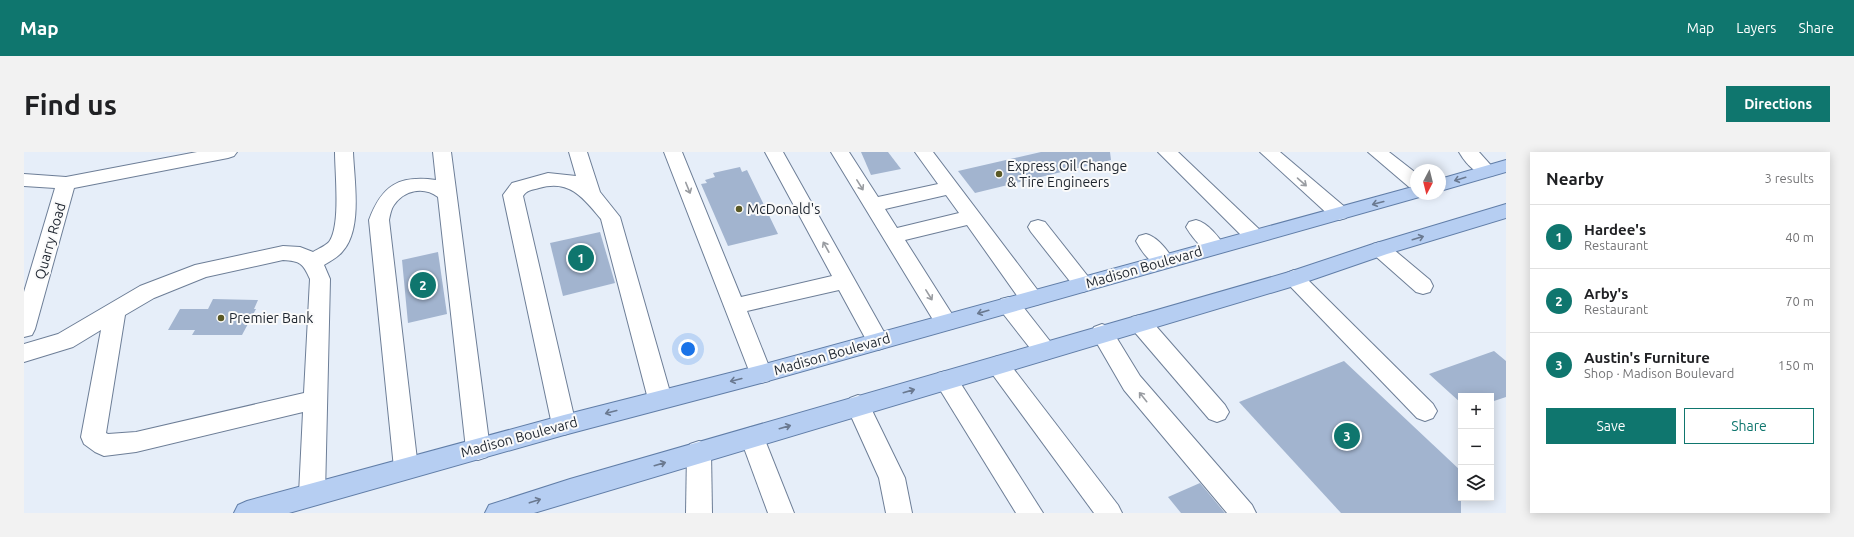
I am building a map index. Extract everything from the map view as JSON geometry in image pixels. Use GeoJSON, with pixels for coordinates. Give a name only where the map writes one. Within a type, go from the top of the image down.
{"type":"FeatureCollection","features":[{"type":"Feature","properties":{"kind":"main road"},"geometry":{"type":"LineString","coordinates":[[1446,183],[1506,166]]}},
{"type":"Feature","properties":{"kind":"main road","name":"Madison Boulevard"},"geometry":{"type":"LineString","coordinates":[[247,513],[660,399],[761,374],[1410,194]]}},
{"type":"Feature","properties":{"kind":"main road"},"geometry":{"type":"LineString","coordinates":[[498,513],[570,490],[1294,278],[1380,249],[1506,211]]}},
{"type":"Feature","properties":{"kind":"street"},"geometry":{"type":"LineString","coordinates":[[124,172],[128,152]]}},
{"type":"Feature","properties":{"kind":"street"},"geometry":{"type":"LineString","coordinates":[[24,180],[66,183],[228,152]]}},
{"type":"Feature","properties":{"kind":"street"},"geometry":{"type":"LineString","coordinates":[[313,262],[337,245],[343,231],[345,213],[344,152]]}},
{"type":"Feature","properties":{"kind":"street"},"geometry":{"type":"LineString","coordinates":[[442,152],[478,449]]}},
{"type":"Feature","properties":{"kind":"street"},"geometry":{"type":"LineString","coordinates":[[578,152],[591,194]]}},
{"type":"Feature","properties":{"kind":"street"},"geometry":{"type":"LineString","coordinates":[[673,152],[761,374]]}},
{"type":"Feature","properties":{"kind":"street"},"geometry":{"type":"LineString","coordinates":[[774,152],[878,341]]}},
{"type":"Feature","properties":{"kind":"street"},"geometry":{"type":"LineString","coordinates":[[840,152],[946,322]]}},
{"type":"Feature","properties":{"kind":"street"},"geometry":{"type":"LineString","coordinates":[[924,152],[1031,298]]}},
{"type":"Feature","properties":{"kind":"street"},"geometry":{"type":"LineString","coordinates":[[1167,152],[1254,236]]}},
{"type":"Feature","properties":{"kind":"street"},"geometry":{"type":"LineString","coordinates":[[1377,152],[1410,178]]}},
{"type":"Feature","properties":{"kind":"street"},"geometry":{"type":"LineString","coordinates":[[1468,152],[1487,171]]}},
{"type":"Feature","properties":{"kind":"street"},"geometry":{"type":"LineString","coordinates":[[1277,153],[1339,213]]}},
{"type":"Feature","properties":{"kind":"street"},"geometry":{"type":"LineString","coordinates":[[564,425],[513,195],[519,187],[548,179],[574,182],[591,194],[610,217],[660,399]]}},
{"type":"Feature","properties":{"kind":"street","name":"Quarry Road"},"geometry":{"type":"LineString","coordinates":[[24,329],[29,299],[66,183]]}},
{"type":"Feature","properties":{"kind":"street"},"geometry":{"type":"LineString","coordinates":[[406,468],[379,220],[386,203],[397,190],[419,184],[436,186],[448,194]]}},
{"type":"Feature","properties":{"kind":"street"},"geometry":{"type":"LineString","coordinates":[[873,205],[950,188]]}},
{"type":"Feature","properties":{"kind":"street"},"geometry":{"type":"LineString","coordinates":[[892,236],[972,217]]}},
{"type":"Feature","properties":{"kind":"street"},"geometry":{"type":"LineString","coordinates":[[1038,227],[1083,284]]}},
{"type":"Feature","properties":{"kind":"street"},"geometry":{"type":"LineString","coordinates":[[1196,227],[1215,247]]}},
{"type":"Feature","properties":{"kind":"street"},"geometry":{"type":"LineString","coordinates":[[1146,241],[1164,261]]}},
{"type":"Feature","properties":{"kind":"street"},"geometry":{"type":"LineString","coordinates":[[1380,249],[1424,286]]}},
{"type":"Feature","properties":{"kind":"street"},"geometry":{"type":"LineString","coordinates":[[24,353],[65,341],[147,292],[202,270],[283,253],[300,254],[313,262],[320,279],[314,400],[312,494]]}},
{"type":"Feature","properties":{"kind":"street"},"geometry":{"type":"LineString","coordinates":[[1294,278],[1425,411]]}},
{"type":"Feature","properties":{"kind":"street"},"geometry":{"type":"LineString","coordinates":[[735,306],[844,281]]}},
{"type":"Feature","properties":{"kind":"street"},"geometry":{"type":"LineString","coordinates":[[1009,305],[1045,351]]}},
{"type":"Feature","properties":{"kind":"street"},"geometry":{"type":"LineString","coordinates":[[115,312],[93,437],[104,446],[136,442],[314,400]]}},
{"type":"Feature","properties":{"kind":"street"},"geometry":{"type":"LineString","coordinates":[[1140,323],[1217,412]]}},
{"type":"Feature","properties":{"kind":"street"},"geometry":{"type":"LineString","coordinates":[[1102,333],[1132,383],[1243,513]]}},
{"type":"Feature","properties":{"kind":"street"},"geometry":{"type":"LineString","coordinates":[[998,365],[1109,513]]}},
{"type":"Feature","properties":{"kind":"street"},"geometry":{"type":"LineString","coordinates":[[946,380],[1030,513]]}},
{"type":"Feature","properties":{"kind":"street"},"geometry":{"type":"LineString","coordinates":[[858,406],[892,478],[899,513]]}},
{"type":"Feature","properties":{"kind":"street"},"geometry":{"type":"LineString","coordinates":[[752,437],[781,513]]}},
{"type":"Feature","properties":{"kind":"street"},"geometry":{"type":"LineString","coordinates":[[699,452],[699,513]]}},
{"type":"Feature","properties":{"kind":"building"},"geometry":{"type":"Polygon","coordinates":[[[861,152],[888,152],[901,169],[871,175],[861,152]]]}},
{"type":"Feature","properties":{"kind":"building"},"geometry":{"type":"Polygon","coordinates":[[[1041,152],[1110,152],[1111,160],[975,193],[958,171],[1041,152]]]}},
{"type":"Feature","properties":{"kind":"building","name":"McDonald's"},"geometry":{"type":"Polygon","coordinates":[[[740,167],[742,172],[747,170],[778,234],[728,246],[701,184],[707,183],[705,180],[715,177],[713,173],[740,167]]]}},
{"type":"Feature","properties":{"kind":"building"},"geometry":{"type":"Polygon","coordinates":[[[600,232],[615,283],[563,296],[550,243],[600,232]]]}},
{"type":"Feature","properties":{"kind":"building"},"geometry":{"type":"Polygon","coordinates":[[[438,252],[447,314],[408,323],[402,260],[438,252]]]}},
{"type":"Feature","properties":{"kind":"building","name":"Premier Bank"},"geometry":{"type":"Polygon","coordinates":[[[213,299],[258,300],[254,309],[256,309],[242,335],[192,335],[195,330],[168,330],[180,309],[208,309],[213,299]]]}},
{"type":"Feature","properties":{"kind":"building"},"geometry":{"type":"Polygon","coordinates":[[[1494,351],[1506,361],[1506,397],[1494,401],[1494,393],[1458,393],[1458,400],[1429,374],[1494,351]]]}},
{"type":"Feature","properties":{"kind":"building"},"geometry":{"type":"Polygon","coordinates":[[[1344,361],[1458,468],[1458,501],[1461,501],[1461,513],[1341,513],[1239,402],[1344,361]]]}},
{"type":"Feature","properties":{"kind":"building"},"geometry":{"type":"Polygon","coordinates":[[[1200,483],[1225,513],[1181,513],[1168,497],[1200,483]]]}},
{"type":"Feature","properties":{"kind":"place","name":"Express Oil Change & Tire Engineers"},"geometry":{"type":"Point","coordinates":[999,174]}},
{"type":"Feature","properties":{"kind":"place","name":"McDonald's"},"geometry":{"type":"Point","coordinates":[739,209]}},
{"type":"Feature","properties":{"kind":"place","name":"Hardee's"},"geometry":{"type":"Point","coordinates":[581,258]}},
{"type":"Feature","properties":{"kind":"place","name":"Arby's"},"geometry":{"type":"Point","coordinates":[423,285]}},
{"type":"Feature","properties":{"kind":"place","name":"Premier Bank"},"geometry":{"type":"Point","coordinates":[221,318]}},
{"type":"Feature","properties":{"kind":"place","name":"Austin's Furniture"},"geometry":{"type":"Point","coordinates":[1347,436]}}]}
